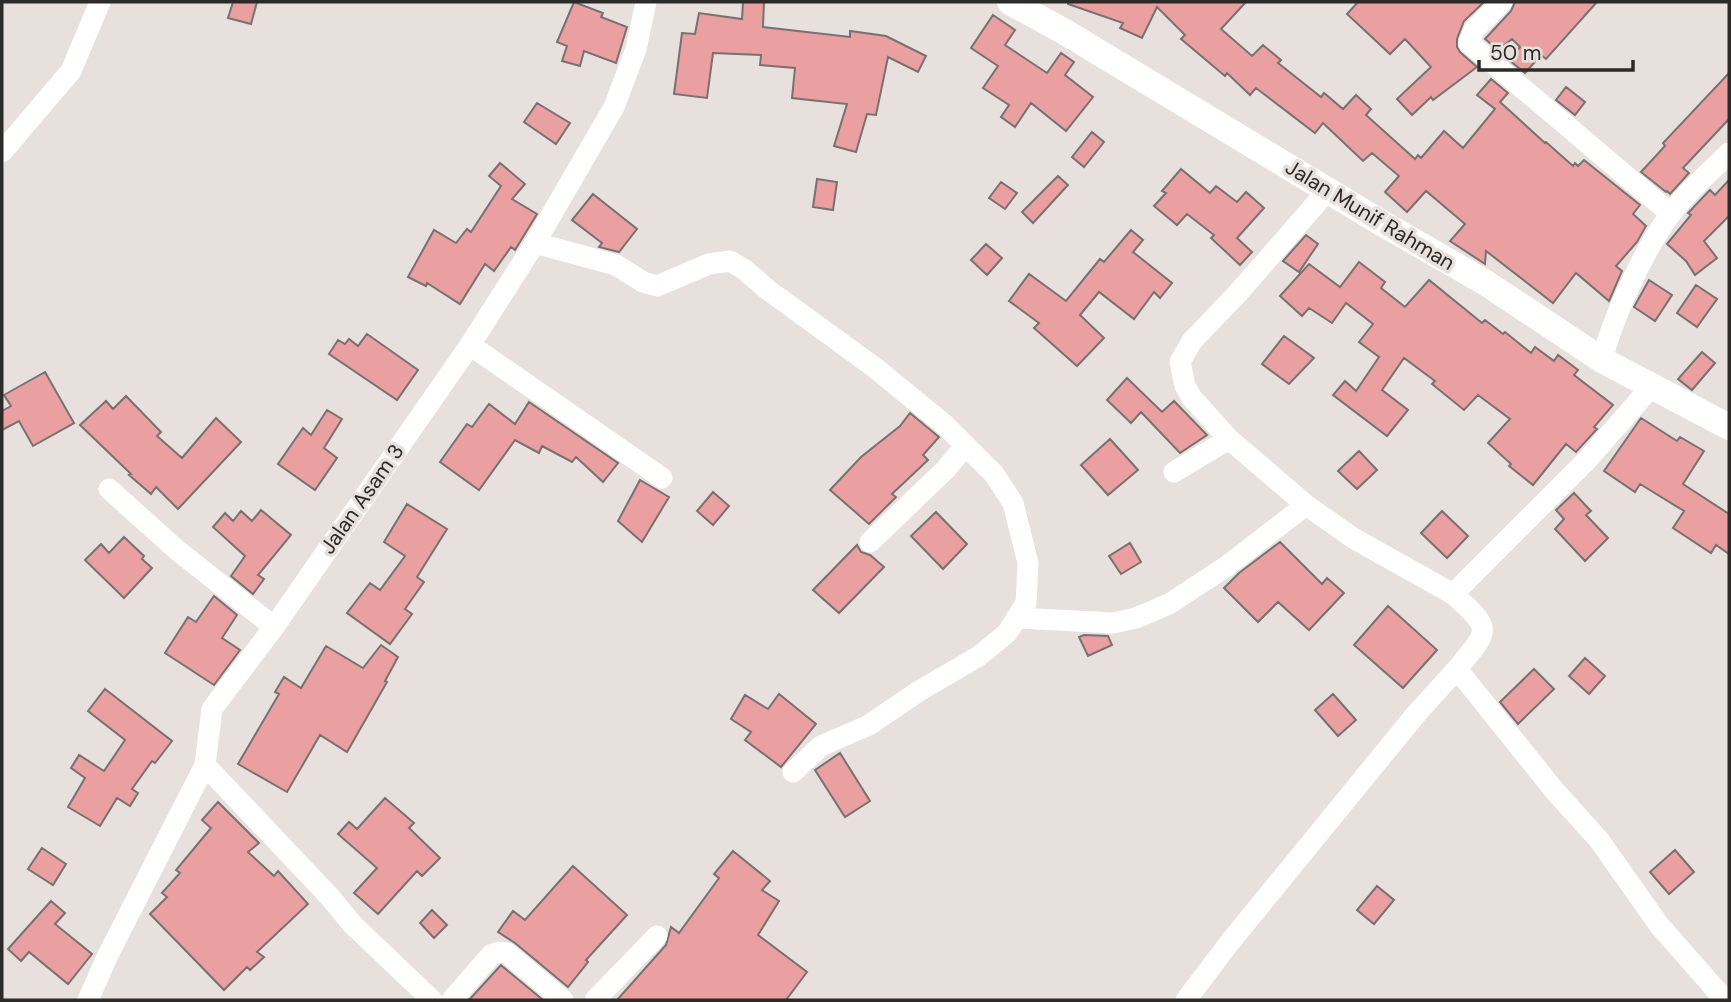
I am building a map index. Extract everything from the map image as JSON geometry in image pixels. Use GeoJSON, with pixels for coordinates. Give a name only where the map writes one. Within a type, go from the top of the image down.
{"type":"FeatureCollection","features":[{"type":"Feature","properties":{"kind":"street"},"geometry":{"type":"LineString","coordinates":[[2,152],[72,71],[100,2]]}},
{"type":"Feature","properties":{"kind":"street","name":"Jalan Asam 3"},"geometry":{"type":"LineString","coordinates":[[88,1000],[205,765],[212,709],[274,627],[470,345],[535,243],[614,107],[636,49],[646,2]]}},
{"type":"Feature","properties":{"kind":"street","name":"Jalan Munif Rahman"},"geometry":{"type":"LineString","coordinates":[[1010,2],[1065,32],[1486,283],[1602,360],[1729,427]]}},
{"type":"Feature","properties":{"kind":"street"},"geometry":{"type":"LineString","coordinates":[[1502,2],[1474,30],[1469,43],[1671,214]]}},
{"type":"Feature","properties":{"kind":"street"},"geometry":{"type":"LineString","coordinates":[[1602,360],[1619,312],[1655,238],[1671,214],[1729,153]]}},
{"type":"Feature","properties":{"kind":"street"},"geometry":{"type":"LineString","coordinates":[[1186,1000],[1417,713],[1457,670],[1480,641],[1483,629],[1479,618],[1453,594],[1353,538],[1306,505],[1229,439],[1192,398],[1185,386],[1180,362],[1192,341],[1328,190]]}},
{"type":"Feature","properties":{"kind":"street"},"geometry":{"type":"LineString","coordinates":[[535,243],[616,265],[643,282],[657,286],[709,264],[730,261],[746,270],[768,290],[874,367],[945,425],[994,474],[1013,503],[1028,563],[1026,603],[1019,618],[1007,633],[979,656],[919,691],[869,725],[821,746],[793,772]]}},
{"type":"Feature","properties":{"kind":"street"},"geometry":{"type":"LineString","coordinates":[[470,345],[662,478]]}},
{"type":"Feature","properties":{"kind":"street"},"geometry":{"type":"LineString","coordinates":[[1453,594],[1588,458],[1651,387]]}},
{"type":"Feature","properties":{"kind":"street"},"geometry":{"type":"LineString","coordinates":[[1174,472],[1229,439]]}},
{"type":"Feature","properties":{"kind":"street"},"geometry":{"type":"LineString","coordinates":[[870,542],[946,469],[965,446]]}},
{"type":"Feature","properties":{"kind":"street"},"geometry":{"type":"LineString","coordinates":[[109,489],[177,550],[274,627]]}},
{"type":"Feature","properties":{"kind":"street"},"geometry":{"type":"LineString","coordinates":[[1019,618],[1113,622],[1136,618],[1169,604],[1227,566],[1306,505]]}},
{"type":"Feature","properties":{"kind":"street"},"geometry":{"type":"LineString","coordinates":[[1457,670],[1554,790],[1599,840],[1659,925],[1720,982],[1725,1000]]}},
{"type":"Feature","properties":{"kind":"street"},"geometry":{"type":"LineString","coordinates":[[205,765],[353,925],[432,1000]]}},
{"type":"Feature","properties":{"kind":"street"},"geometry":{"type":"LineString","coordinates":[[595,1000],[657,936]]}},
{"type":"Feature","properties":{"kind":"street"},"geometry":{"type":"LineString","coordinates":[[452,1000],[491,955],[499,952],[508,953],[563,1000]]}},
{"type":"Feature","properties":{"kind":"building"},"geometry":{"type":"Polygon","coordinates":[[[233,2],[257,2],[251,24],[228,18],[233,2]]]}},
{"type":"Feature","properties":{"kind":"building"},"geometry":{"type":"Polygon","coordinates":[[[574,2],[603,13],[601,17],[627,27],[616,63],[584,51],[580,66],[562,61],[567,46],[557,42],[574,2]]]}},
{"type":"Feature","properties":{"kind":"building"},"geometry":{"type":"Polygon","coordinates":[[[743,2],[764,2],[763,27],[850,37],[850,31],[886,36],[926,56],[918,72],[888,57],[876,115],[867,114],[856,152],[834,146],[847,104],[792,98],[795,68],[760,65],[761,55],[713,53],[707,98],[674,94],[682,33],[695,34],[699,13],[742,19],[743,2]]]}},
{"type":"Feature","properties":{"kind":"building"},"geometry":{"type":"Polygon","coordinates":[[[1068,2],[1246,2],[1221,29],[1252,56],[1263,45],[1281,60],[1278,63],[1321,97],[1324,93],[1343,109],[1356,95],[1371,109],[1366,115],[1415,159],[1418,155],[1421,158],[1444,131],[1463,148],[1495,109],[1477,95],[1491,79],[1508,93],[1500,102],[1545,143],[1573,166],[1575,163],[1578,166],[1584,160],[1640,205],[1633,214],[1646,226],[1637,242],[1616,266],[1622,271],[1609,301],[1576,273],[1553,303],[1486,251],[1485,264],[1450,241],[1465,224],[1426,191],[1407,212],[1385,192],[1399,176],[1372,153],[1363,161],[1323,123],[1315,133],[1256,88],[1250,95],[1227,73],[1225,76],[1181,39],[1185,35],[1157,7],[1142,38],[1120,28],[1123,23],[1068,2]]]}},
{"type":"Feature","properties":{"kind":"building"},"geometry":{"type":"Polygon","coordinates":[[[1358,2],[1484,2],[1464,21],[1457,39],[1460,52],[1477,67],[1433,100],[1431,97],[1412,115],[1397,99],[1431,67],[1405,39],[1390,54],[1347,14],[1358,2]]]}},
{"type":"Feature","properties":{"kind":"building"},"geometry":{"type":"Polygon","coordinates":[[[1515,2],[1597,2],[1546,59],[1541,55],[1525,73],[1509,60],[1520,47],[1512,39],[1498,50],[1485,39],[1511,11],[1515,2]]]}},
{"type":"Feature","properties":{"kind":"building"},"geometry":{"type":"Polygon","coordinates":[[[993,15],[1015,30],[1005,45],[1047,73],[1061,53],[1074,62],[1065,75],[1093,97],[1066,131],[1031,103],[1015,127],[1001,117],[1009,105],[983,88],[998,66],[971,48],[993,15]]]}},
{"type":"Feature","properties":{"kind":"building"},"geometry":{"type":"Polygon","coordinates":[[[1729,73],[1729,119],[1683,168],[1689,173],[1670,194],[1666,192],[1641,172],[1665,146],[1663,143],[1729,73]]]}},
{"type":"Feature","properties":{"kind":"building"},"geometry":{"type":"Polygon","coordinates":[[[1566,87],[1585,102],[1575,115],[1556,100],[1566,87]]]}},
{"type":"Feature","properties":{"kind":"building"},"geometry":{"type":"Polygon","coordinates":[[[537,103],[570,123],[556,144],[524,122],[537,103]]]}},
{"type":"Feature","properties":{"kind":"building"},"geometry":{"type":"Polygon","coordinates":[[[1092,132],[1104,142],[1084,167],[1072,157],[1092,132]]]}},
{"type":"Feature","properties":{"kind":"building"},"geometry":{"type":"Polygon","coordinates":[[[500,163],[525,184],[512,199],[537,214],[515,250],[511,247],[494,271],[485,264],[460,304],[427,283],[426,286],[408,277],[434,230],[456,243],[467,229],[471,232],[501,186],[489,176],[500,163]]]}},
{"type":"Feature","properties":{"kind":"building"},"geometry":{"type":"Polygon","coordinates":[[[1181,169],[1210,193],[1216,186],[1237,202],[1246,192],[1264,208],[1237,238],[1252,252],[1240,265],[1211,238],[1214,235],[1187,214],[1177,225],[1154,206],[1166,193],[1162,191],[1181,169]]]}},
{"type":"Feature","properties":{"kind":"building"},"geometry":{"type":"Polygon","coordinates":[[[1058,176],[1068,185],[1033,223],[1022,212],[1058,176]]]}},
{"type":"Feature","properties":{"kind":"building"},"geometry":{"type":"Polygon","coordinates":[[[817,179],[837,182],[833,210],[813,207],[817,179]]]}},
{"type":"Feature","properties":{"kind":"building"},"geometry":{"type":"Polygon","coordinates":[[[1729,180],[1729,216],[1704,241],[1717,258],[1695,275],[1686,261],[1667,244],[1691,215],[1688,213],[1707,193],[1710,190],[1715,195],[1729,180]]]}},
{"type":"Feature","properties":{"kind":"building"},"geometry":{"type":"Polygon","coordinates":[[[1001,182],[1017,193],[1005,209],[989,198],[1001,182]]]}},
{"type":"Feature","properties":{"kind":"building"},"geometry":{"type":"Polygon","coordinates":[[[593,194],[637,229],[619,252],[599,247],[602,243],[572,220],[593,194]]]}},
{"type":"Feature","properties":{"kind":"building"},"geometry":{"type":"Polygon","coordinates":[[[1131,230],[1143,240],[1133,252],[1172,283],[1160,298],[1154,292],[1134,319],[1099,292],[1080,315],[1104,338],[1077,366],[1034,328],[1039,323],[1009,301],[1029,274],[1066,301],[1100,259],[1104,262],[1131,230]]]}},
{"type":"Feature","properties":{"kind":"building"},"geometry":{"type":"Polygon","coordinates":[[[1306,235],[1318,244],[1299,272],[1283,261],[1306,235]]]}},
{"type":"Feature","properties":{"kind":"building"},"geometry":{"type":"Polygon","coordinates":[[[986,244],[1002,258],[987,275],[971,260],[986,244]]]}},
{"type":"Feature","properties":{"kind":"building"},"geometry":{"type":"Polygon","coordinates":[[[1359,262],[1385,282],[1381,288],[1405,307],[1429,280],[1482,323],[1485,320],[1503,334],[1505,332],[1531,353],[1535,347],[1554,361],[1558,355],[1578,370],[1574,375],[1613,405],[1594,427],[1597,429],[1576,452],[1566,444],[1533,485],[1509,466],[1511,464],[1488,443],[1510,419],[1478,395],[1464,410],[1432,384],[1435,381],[1404,358],[1382,390],[1408,410],[1387,436],[1333,395],[1345,381],[1356,391],[1379,357],[1359,342],[1373,324],[1346,303],[1332,323],[1309,308],[1302,316],[1280,296],[1309,264],[1340,287],[1359,262]]]}},
{"type":"Feature","properties":{"kind":"building"},"geometry":{"type":"Polygon","coordinates":[[[1649,280],[1672,295],[1655,321],[1634,307],[1649,280]]]}},
{"type":"Feature","properties":{"kind":"building"},"geometry":{"type":"Polygon","coordinates":[[[1696,285],[1717,299],[1697,327],[1677,313],[1696,285]]]}},
{"type":"Feature","properties":{"kind":"building"},"geometry":{"type":"Polygon","coordinates":[[[367,334],[418,370],[397,400],[329,354],[338,340],[345,344],[349,339],[358,346],[367,334]]]}},
{"type":"Feature","properties":{"kind":"building"},"geometry":{"type":"Polygon","coordinates":[[[1284,336],[1314,358],[1289,384],[1262,364],[1284,336]]]}},
{"type":"Feature","properties":{"kind":"building"},"geometry":{"type":"Polygon","coordinates":[[[1702,352],[1715,363],[1692,390],[1678,379],[1702,352]]]}},
{"type":"Feature","properties":{"kind":"building"},"geometry":{"type":"Polygon","coordinates":[[[45,372],[74,423],[33,446],[19,421],[2,430],[2,411],[11,406],[4,395],[45,372]]]}},
{"type":"Feature","properties":{"kind":"building"},"geometry":{"type":"Polygon","coordinates":[[[1127,378],[1162,412],[1174,401],[1207,435],[1180,453],[1141,412],[1131,423],[1107,400],[1127,378]]]}},
{"type":"Feature","properties":{"kind":"building"},"geometry":{"type":"Polygon","coordinates":[[[126,396],[161,432],[157,436],[182,458],[216,418],[241,442],[178,509],[156,487],[151,494],[80,425],[106,401],[113,409],[126,396]]]}},
{"type":"Feature","properties":{"kind":"building"},"geometry":{"type":"Polygon","coordinates":[[[529,402],[618,463],[603,482],[576,457],[572,462],[542,446],[539,453],[515,440],[479,490],[440,462],[467,424],[472,427],[489,404],[515,424],[529,402]]]}},
{"type":"Feature","properties":{"kind":"building"},"geometry":{"type":"Polygon","coordinates":[[[327,410],[342,419],[324,448],[337,458],[315,490],[278,464],[303,428],[311,435],[327,410]]]}},
{"type":"Feature","properties":{"kind":"building"},"geometry":{"type":"Polygon","coordinates":[[[910,413],[939,437],[923,455],[928,460],[892,494],[896,497],[869,524],[830,490],[861,457],[900,426],[910,413]]]}},
{"type":"Feature","properties":{"kind":"building"},"geometry":{"type":"Polygon","coordinates":[[[1641,418],[1677,441],[1680,437],[1704,451],[1683,484],[1729,514],[1729,554],[1716,545],[1711,553],[1673,528],[1684,511],[1640,484],[1635,492],[1604,471],[1641,418]]]}},
{"type":"Feature","properties":{"kind":"building"},"geometry":{"type":"Polygon","coordinates":[[[1110,439],[1138,470],[1108,495],[1081,465],[1110,439]]]}},
{"type":"Feature","properties":{"kind":"building"},"geometry":{"type":"Polygon","coordinates":[[[1359,451],[1377,470],[1357,489],[1338,471],[1359,451]]]}},
{"type":"Feature","properties":{"kind":"building"},"geometry":{"type":"Polygon","coordinates":[[[640,480],[669,497],[642,542],[618,521],[640,480]]]}},
{"type":"Feature","properties":{"kind":"building"},"geometry":{"type":"Polygon","coordinates":[[[713,492],[729,506],[713,525],[697,511],[713,492]]]}},
{"type":"Feature","properties":{"kind":"building"},"geometry":{"type":"Polygon","coordinates":[[[1574,493],[1591,511],[1586,515],[1608,538],[1585,561],[1555,529],[1564,519],[1556,510],[1574,493]]]}},
{"type":"Feature","properties":{"kind":"building"},"geometry":{"type":"Polygon","coordinates":[[[407,504],[447,529],[417,577],[424,582],[405,609],[412,614],[390,644],[347,613],[370,583],[380,590],[405,556],[384,542],[407,504]]]}},
{"type":"Feature","properties":{"kind":"building"},"geometry":{"type":"Polygon","coordinates":[[[261,510],[291,535],[258,575],[264,579],[253,594],[231,576],[245,556],[213,527],[225,513],[233,521],[241,511],[252,521],[261,510]]]}},
{"type":"Feature","properties":{"kind":"building"},"geometry":{"type":"Polygon","coordinates":[[[1442,511],[1468,536],[1447,558],[1421,533],[1442,511]]]}},
{"type":"Feature","properties":{"kind":"building"},"geometry":{"type":"Polygon","coordinates":[[[936,512],[967,544],[943,569],[911,536],[936,512]]]}},
{"type":"Feature","properties":{"kind":"building"},"geometry":{"type":"Polygon","coordinates":[[[124,537],[144,556],[142,559],[152,568],[124,598],[85,560],[101,544],[109,553],[124,537]]]}},
{"type":"Feature","properties":{"kind":"building"},"geometry":{"type":"Polygon","coordinates":[[[1280,542],[1322,584],[1327,578],[1344,593],[1309,630],[1278,602],[1258,622],[1224,588],[1280,542]]]}},
{"type":"Feature","properties":{"kind":"building"},"geometry":{"type":"Polygon","coordinates":[[[1130,543],[1141,562],[1121,574],[1109,556],[1130,543]]]}},
{"type":"Feature","properties":{"kind":"building"},"geometry":{"type":"Polygon","coordinates":[[[857,545],[861,552],[870,555],[884,567],[839,613],[813,590],[857,545]]]}},
{"type":"Feature","properties":{"kind":"building"},"geometry":{"type":"Polygon","coordinates":[[[214,596],[237,615],[222,638],[240,650],[214,685],[165,653],[188,617],[196,622],[214,596]]]}},
{"type":"Feature","properties":{"kind":"building"},"geometry":{"type":"Polygon","coordinates":[[[1388,606],[1437,650],[1403,688],[1354,645],[1388,606]]]}},
{"type":"Feature","properties":{"kind":"building"},"geometry":{"type":"Polygon","coordinates":[[[1108,636],[1112,645],[1088,656],[1079,637],[1108,636]]]}},
{"type":"Feature","properties":{"kind":"building"},"geometry":{"type":"Polygon","coordinates":[[[381,645],[398,657],[385,681],[387,682],[347,752],[320,735],[287,792],[238,764],[279,694],[275,692],[284,677],[301,688],[326,646],[363,668],[381,645]]]}},
{"type":"Feature","properties":{"kind":"building"},"geometry":{"type":"Polygon","coordinates":[[[1585,658],[1605,676],[1589,694],[1569,676],[1585,658]]]}},
{"type":"Feature","properties":{"kind":"building"},"geometry":{"type":"Polygon","coordinates":[[[1534,669],[1554,689],[1518,724],[1500,702],[1534,669]]]}},
{"type":"Feature","properties":{"kind":"building"},"geometry":{"type":"Polygon","coordinates":[[[105,689],[172,741],[155,763],[152,761],[132,789],[138,793],[130,806],[117,798],[100,826],[68,807],[85,778],[71,768],[79,755],[104,771],[125,740],[88,711],[105,689]]]}},
{"type":"Feature","properties":{"kind":"building"},"geometry":{"type":"Polygon","coordinates":[[[779,694],[816,724],[781,767],[745,740],[751,732],[731,719],[745,695],[768,709],[779,694]]]}},
{"type":"Feature","properties":{"kind":"building"},"geometry":{"type":"Polygon","coordinates":[[[1333,694],[1356,720],[1338,736],[1315,710],[1333,694]]]}},
{"type":"Feature","properties":{"kind":"building"},"geometry":{"type":"Polygon","coordinates":[[[840,753],[870,801],[845,817],[815,770],[840,753]]]}},
{"type":"Feature","properties":{"kind":"building"},"geometry":{"type":"Polygon","coordinates":[[[385,798],[414,823],[409,828],[440,858],[422,876],[417,871],[378,914],[354,893],[377,868],[338,834],[349,822],[357,829],[385,798]]]}},
{"type":"Feature","properties":{"kind":"building"},"geometry":{"type":"Polygon","coordinates":[[[218,802],[259,843],[248,852],[274,876],[278,871],[308,904],[257,952],[264,957],[250,970],[247,967],[224,990],[150,914],[167,897],[162,893],[180,873],[176,870],[211,828],[202,820],[218,802]]]}},
{"type":"Feature","properties":{"kind":"building"},"geometry":{"type":"Polygon","coordinates":[[[42,848],[66,864],[53,885],[28,869],[42,848]]]}},
{"type":"Feature","properties":{"kind":"building"},"geometry":{"type":"Polygon","coordinates":[[[1675,850],[1694,872],[1669,894],[1650,872],[1675,850]]]}},
{"type":"Feature","properties":{"kind":"building"},"geometry":{"type":"Polygon","coordinates":[[[733,851],[770,881],[762,890],[779,901],[758,935],[807,972],[786,1000],[617,1000],[666,945],[671,927],[679,933],[719,878],[714,874],[733,851]]]}},
{"type":"Feature","properties":{"kind":"building"},"geometry":{"type":"Polygon","coordinates":[[[573,866],[627,915],[586,960],[588,962],[568,987],[498,932],[513,911],[525,920],[573,866]]]}},
{"type":"Feature","properties":{"kind":"building"},"geometry":{"type":"Polygon","coordinates":[[[1377,886],[1394,900],[1374,924],[1357,910],[1377,886]]]}},
{"type":"Feature","properties":{"kind":"building"},"geometry":{"type":"Polygon","coordinates":[[[51,901],[65,913],[55,924],[92,954],[68,984],[29,952],[21,961],[8,949],[51,901]]]}},
{"type":"Feature","properties":{"kind":"building"},"geometry":{"type":"Polygon","coordinates":[[[432,910],[447,925],[434,938],[420,923],[432,910]]]}},
{"type":"Feature","properties":{"kind":"building"},"geometry":{"type":"Polygon","coordinates":[[[502,966],[543,1000],[469,1000],[502,966]]]}}]}
